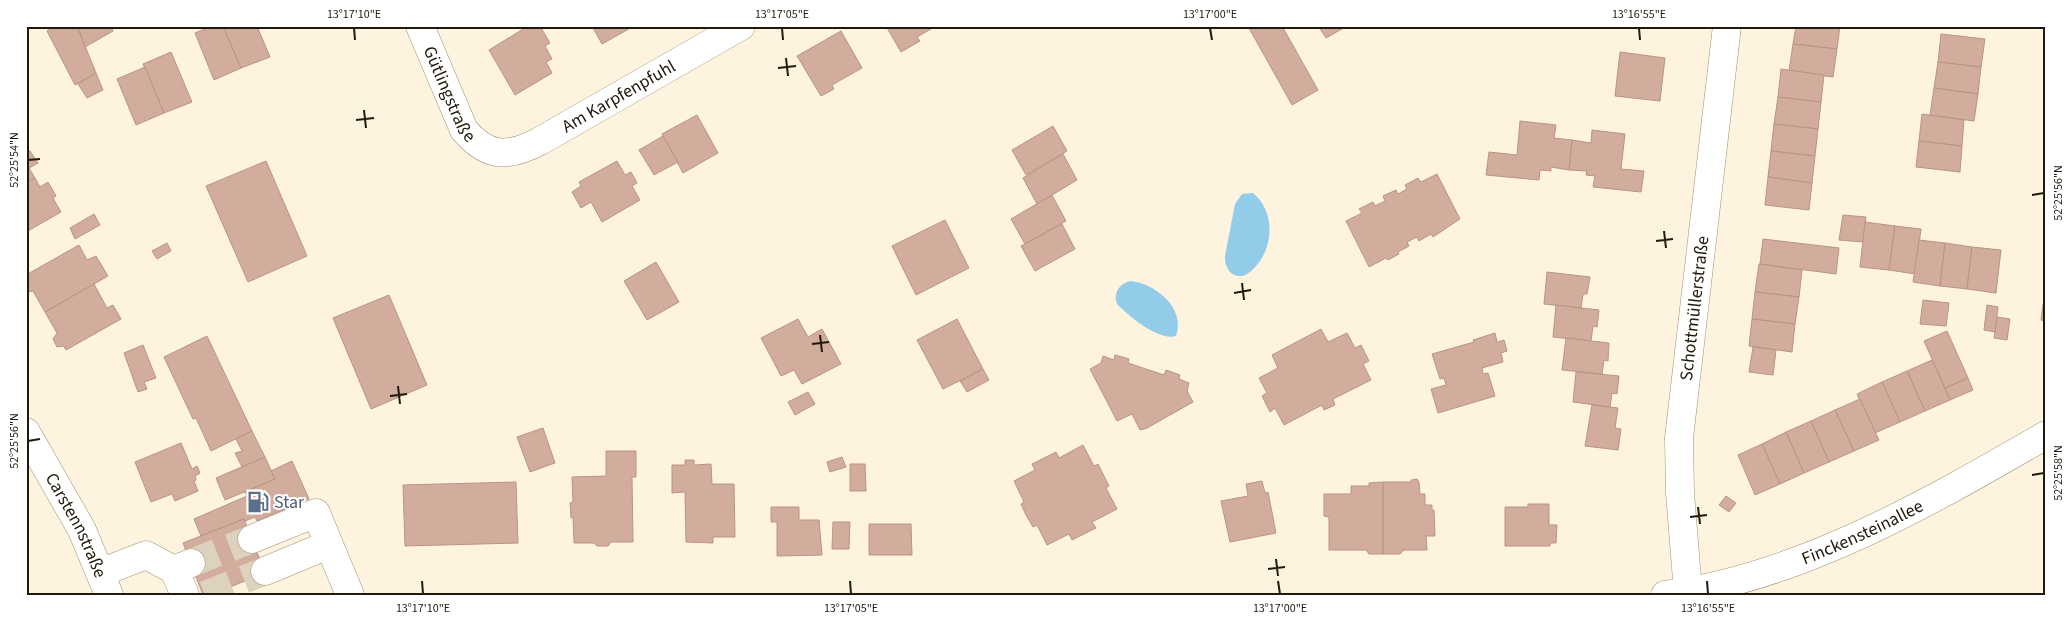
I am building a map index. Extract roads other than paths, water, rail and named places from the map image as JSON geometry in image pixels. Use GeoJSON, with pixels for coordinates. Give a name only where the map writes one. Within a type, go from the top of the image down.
{"type":"FeatureCollection","features":[{"type":"Feature","properties":{"kind":"street","name":"Gütlingstraße"},"geometry":{"type":"LineString","coordinates":[[420,26],[464,130],[475,142],[490,152]]}},
{"type":"Feature","properties":{"kind":"street","name":"Am Karpfenpfuhl"},"geometry":{"type":"LineString","coordinates":[[490,152],[511,152],[540,141],[741,26]]}},
{"type":"Feature","properties":{"kind":"street","name":"Schottmüllerstraße"},"geometry":{"type":"LineString","coordinates":[[1677,593],[1680,494],[1679,438],[1727,26]]}},
{"type":"Feature","properties":{"kind":"street","name":"Carstennstraße"},"geometry":{"type":"LineString","coordinates":[[26,432],[82,530],[104,584]]}},
{"type":"Feature","properties":{"kind":"street","name":"Finckensteinallee"},"geometry":{"type":"LineString","coordinates":[[1677,593],[1751,577],[1837,544],[1926,502],[2046,435]]}},
{"type":"Feature","properties":{"kind":"street"},"geometry":{"type":"LineString","coordinates":[[252,539],[316,513],[350,595]]}},
{"type":"Feature","properties":{"kind":"street"},"geometry":{"type":"LineString","coordinates":[[265,571],[328,545]]}},
{"type":"Feature","properties":{"kind":"street"},"geometry":{"type":"LineString","coordinates":[[104,584],[146,555],[183,567],[185,595]]}},
{"type":"Feature","properties":{"kind":"water"},"geometry":{"type":"Polygon","coordinates":[[[1253,193],[1261,201],[1266,211],[1270,232],[1264,254],[1258,264],[1250,272],[1240,276],[1229,270],[1225,256],[1235,204],[1242,194],[1253,193]]]}},
{"type":"Feature","properties":{"kind":"water"},"geometry":{"type":"Polygon","coordinates":[[[1130,281],[1149,286],[1166,299],[1177,316],[1176,336],[1169,337],[1153,331],[1136,321],[1117,304],[1116,293],[1123,284],[1130,281]]]}},
{"type":"Feature","properties":{"kind":"tunnel"},"geometry":{"type":"LineString","coordinates":[[191,563],[252,539]]}},
{"type":"Feature","properties":{"kind":"tunnel"},"geometry":{"type":"LineString","coordinates":[[205,595],[265,571]]}},
{"type":"Feature","properties":{"kind":"place","name":"Star"},"geometry":{"type":"Point","coordinates":[258,502]}}]}
